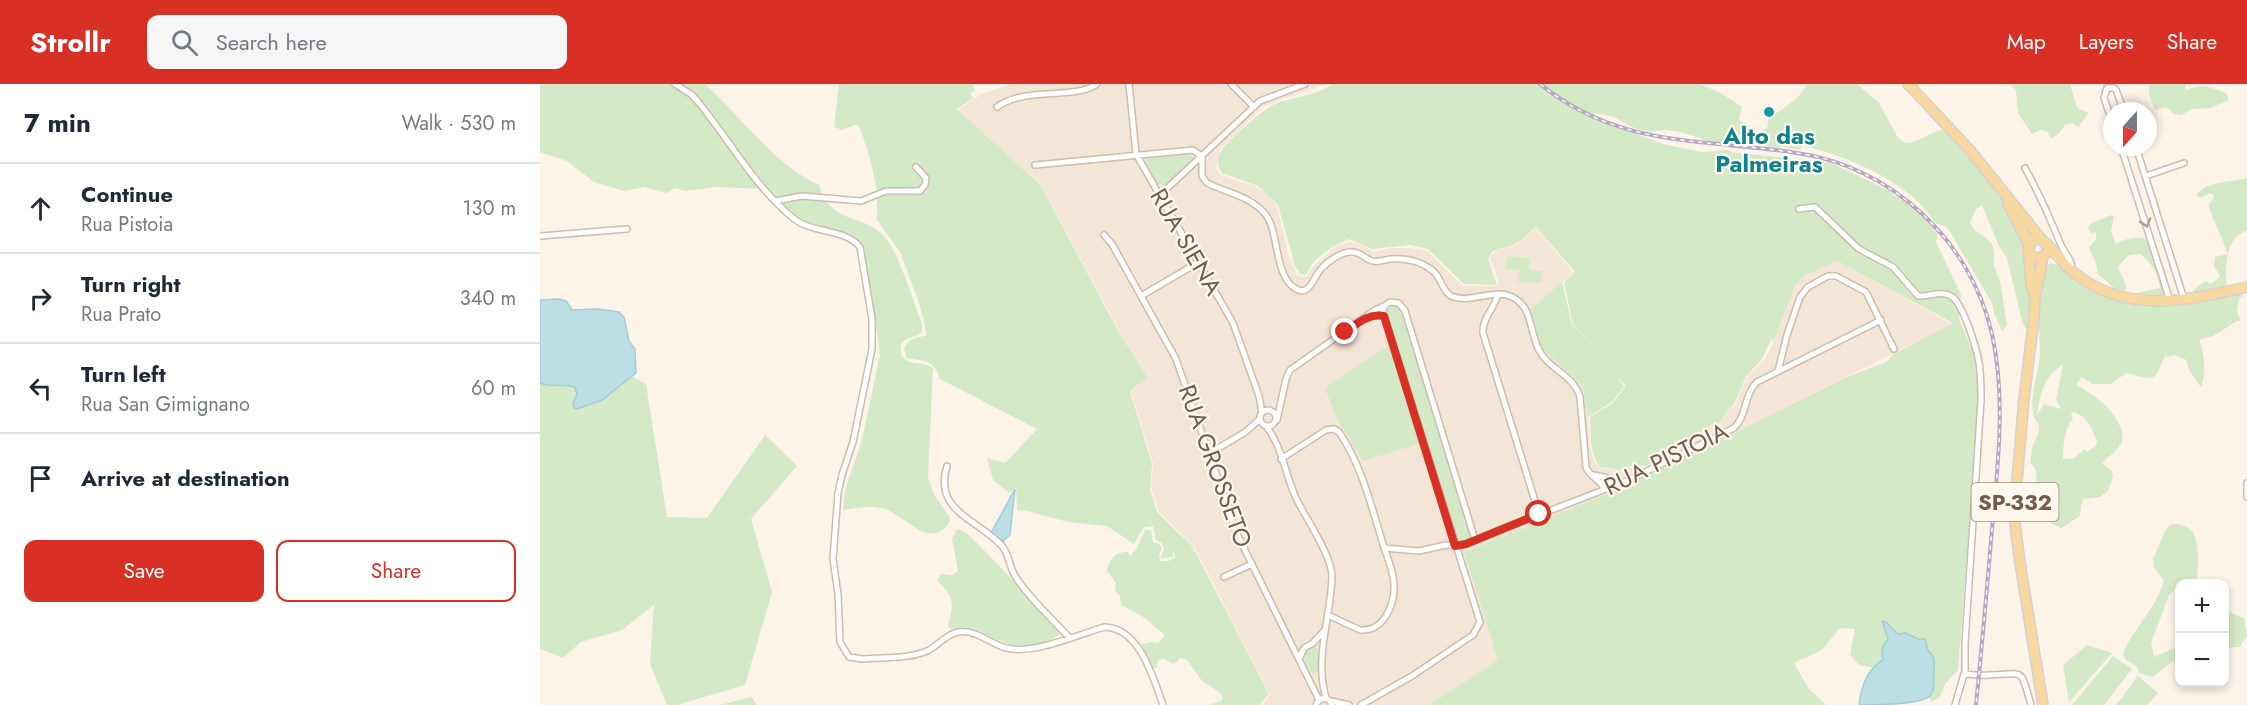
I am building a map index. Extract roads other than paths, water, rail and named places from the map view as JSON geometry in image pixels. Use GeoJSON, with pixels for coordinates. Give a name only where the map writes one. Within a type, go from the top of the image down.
{"type":"FeatureCollection","features":[{"type":"Feature","properties":{"kind":"main road","name":"SP-332"},"geometry":{"type":"LineString","coordinates":[[1908,84],[1969,149],[2044,242],[2047,251],[2035,298],[2014,515],[2043,705]]}},
{"type":"Feature","properties":{"kind":"main road","name":"SP-332"},"geometry":{"type":"LineString","coordinates":[[2002,190],[2029,248],[2031,283],[2035,298]]}},
{"type":"Feature","properties":{"kind":"main road"},"geometry":{"type":"LineString","coordinates":[[2069,268],[2044,242],[2036,239],[2029,248],[2034,258],[2044,256],[2117,296],[2153,302],[2170,301],[2247,286]]}},
{"type":"Feature","properties":{"kind":"street"},"geometry":{"type":"LineString","coordinates":[[675,84],[692,95],[699,103],[745,166],[775,201],[798,222],[856,242],[862,255],[873,335],[854,442],[838,494],[833,559],[838,594],[839,633],[842,648],[849,657],[863,659],[920,654],[931,650],[950,635],[960,632],[970,633],[1006,648],[1036,649],[1104,627],[1122,631],[1138,648],[1162,705]]}},
{"type":"Feature","properties":{"kind":"street"},"geometry":{"type":"LineString","coordinates":[[997,107],[1003,102],[1026,95],[1085,90],[1097,84]]}},
{"type":"Feature","properties":{"kind":"street","name":"RUA SIENA"},"geometry":{"type":"LineString","coordinates":[[1129,84],[1136,154],[1233,323],[1260,396],[1263,421]]}},
{"type":"Feature","properties":{"kind":"street"},"geometry":{"type":"LineString","coordinates":[[1231,84],[1254,107]]}},
{"type":"Feature","properties":{"kind":"street"},"geometry":{"type":"LineString","coordinates":[[1160,196],[1266,97],[1305,84]]}},
{"type":"Feature","properties":{"kind":"street"},"geometry":{"type":"LineString","coordinates":[[2105,102],[2104,98],[2107,88],[2114,88],[2121,102]]}},
{"type":"Feature","properties":{"kind":"street"},"geometry":{"type":"LineString","coordinates":[[1035,165],[1188,149],[1197,151],[1202,156],[1202,176],[1206,183],[1252,201],[1267,216],[1282,268],[1290,283],[1297,290],[1310,287],[1321,268],[1339,256],[1352,252],[1374,262],[1400,259],[1422,264],[1438,276],[1448,293],[1456,297],[1498,294],[1513,297],[1522,304],[1530,316],[1539,350],[1577,389],[1580,397],[1586,465],[1588,472],[1599,480],[1605,489]]}},
{"type":"Feature","properties":{"kind":"street"},"geometry":{"type":"LineString","coordinates":[[2124,156],[2170,301]]}},
{"type":"Feature","properties":{"kind":"street"},"geometry":{"type":"LineString","coordinates":[[2139,156],[2184,298]]}},
{"type":"Feature","properties":{"kind":"street"},"geometry":{"type":"LineString","coordinates":[[2146,176],[2184,163]]}},
{"type":"Feature","properties":{"kind":"street"},"geometry":{"type":"LineString","coordinates":[[775,201],[802,196],[861,201],[886,191],[920,191],[925,185],[926,178],[916,167]]}},
{"type":"Feature","properties":{"kind":"street"},"geometry":{"type":"LineString","coordinates":[[2025,168],[2044,203],[2061,245],[2071,260],[2069,268]]}},
{"type":"Feature","properties":{"kind":"street"},"geometry":{"type":"LineString","coordinates":[[2137,195],[2150,191]]}},
{"type":"Feature","properties":{"kind":"street"},"geometry":{"type":"LineString","coordinates":[[1799,209],[1815,207],[1859,249],[1893,267],[1918,297],[1939,293],[1952,296],[1973,338],[1979,362],[1981,400],[1965,643],[1965,674],[1955,705]]}},
{"type":"Feature","properties":{"kind":"street"},"geometry":{"type":"LineString","coordinates":[[540,236],[627,229]]}},
{"type":"Feature","properties":{"kind":"street","name":"RUA GROSSETO"},"geometry":{"type":"LineString","coordinates":[[1104,235],[1112,244],[1176,359],[1237,534],[1292,642],[1318,703]]}},
{"type":"Feature","properties":{"kind":"street"},"geometry":{"type":"LineString","coordinates":[[1141,296],[1199,262]]}},
{"type":"Feature","properties":{"kind":"street"},"geometry":{"type":"LineString","coordinates":[[1778,371],[1800,297],[1808,287],[1827,276],[1836,276],[1866,292],[1894,349]]}},
{"type":"Feature","properties":{"kind":"street"},"geometry":{"type":"LineString","coordinates":[[1498,294],[1497,302],[1483,326],[1483,333],[1539,514]]}},
{"type":"Feature","properties":{"kind":"street"},"geometry":{"type":"LineString","coordinates":[[1274,436],[1290,370],[1387,304],[1399,303],[1405,311],[1475,540]]}},
{"type":"Feature","properties":{"kind":"street"},"geometry":{"type":"LineString","coordinates":[[1361,705],[1412,676],[1477,631],[1480,622],[1384,316],[1387,304]]}},
{"type":"Feature","properties":{"kind":"street"},"geometry":{"type":"LineString","coordinates":[[1366,317],[1384,316]]}},
{"type":"Feature","properties":{"kind":"street","name":"RUA PISTOIA"},"geometry":{"type":"LineString","coordinates":[[1384,548],[1419,551],[1446,545],[1455,546],[1616,485],[1734,428],[1740,422],[1754,384],[1881,320]]}},
{"type":"Feature","properties":{"kind":"street","name":"RUA SIENA"},"geometry":{"type":"LineString","coordinates":[[1260,396],[1270,410],[1276,414],[1276,422]]}},
{"type":"Feature","properties":{"kind":"street"},"geometry":{"type":"LineString","coordinates":[[1208,454],[1263,421],[1270,410],[1281,400]]}},
{"type":"Feature","properties":{"kind":"street"},"geometry":{"type":"LineString","coordinates":[[1263,421],[1276,422]]}},
{"type":"Feature","properties":{"kind":"street"},"geometry":{"type":"LineString","coordinates":[[1263,421],[1274,436],[1296,497],[1330,563],[1332,577],[1321,676],[1330,702]]}},
{"type":"Feature","properties":{"kind":"street"},"geometry":{"type":"LineString","coordinates":[[1281,459],[1326,430],[1334,429],[1339,432],[1360,469],[1394,577],[1392,600],[1383,622],[1360,630],[1328,615]]}},
{"type":"Feature","properties":{"kind":"street"},"geometry":{"type":"LineString","coordinates":[[947,466],[944,488],[953,506],[965,518],[1002,545],[1015,577],[1069,637]]}},
{"type":"Feature","properties":{"kind":"street"},"geometry":{"type":"LineString","coordinates":[[1592,475],[1608,478],[1616,485]]}},
{"type":"Feature","properties":{"kind":"street"},"geometry":{"type":"LineString","coordinates":[[2247,483],[2247,497]]}},
{"type":"Feature","properties":{"kind":"street"},"geometry":{"type":"LineString","coordinates":[[1224,578],[1252,564]]}},
{"type":"Feature","properties":{"kind":"street"},"geometry":{"type":"LineString","coordinates":[[1299,659],[1304,648],[1313,643],[1325,630]]}},
{"type":"Feature","properties":{"kind":"street"},"geometry":{"type":"LineString","coordinates":[[1292,642],[1304,648]]}},
{"type":"Feature","properties":{"kind":"street"},"geometry":{"type":"LineString","coordinates":[[1313,643],[1317,644],[1322,651]]}},
{"type":"Feature","properties":{"kind":"street"},"geometry":{"type":"LineString","coordinates":[[1965,674],[2020,675],[2031,705]]}},
{"type":"Feature","properties":{"kind":"street"},"geometry":{"type":"LineString","coordinates":[[1309,678],[1321,676]]}},
{"type":"Feature","properties":{"kind":"street"},"geometry":{"type":"LineString","coordinates":[[1318,703],[1349,705]]}},
{"type":"Feature","properties":{"kind":"water"},"geometry":{"type":"Polygon","coordinates":[[[540,300],[566,301],[572,310],[597,309],[619,312],[624,317],[629,341],[635,349],[636,373],[602,400],[577,409],[573,404],[577,394],[575,387],[540,383],[540,300]]]}},
{"type":"Feature","properties":{"kind":"water"},"geometry":{"type":"Polygon","coordinates":[[[1015,489],[1010,535],[999,542],[991,533],[1015,489]]]}},
{"type":"Feature","properties":{"kind":"water"},"geometry":{"type":"Polygon","coordinates":[[[1882,621],[1898,634],[1906,633],[1918,639],[1925,639],[1934,663],[1934,684],[1931,695],[1918,701],[1898,704],[1859,705],[1866,679],[1873,668],[1883,660],[1883,648],[1888,639],[1882,621]]]}},
{"type":"Feature","properties":{"kind":"railway"},"geometry":{"type":"LineString","coordinates":[[1540,84],[1570,105],[1601,120],[1632,130],[1695,142],[1797,153],[1832,161],[1864,174],[1895,192],[1922,214],[1946,239],[1966,268],[1981,300],[1992,334],[1999,382],[2000,432],[1976,705]]}},
{"type":"Feature","properties":{"kind":"place","name":"Alto das Palmeiras"},"geometry":{"type":"Point","coordinates":[1769,112]}}]}
